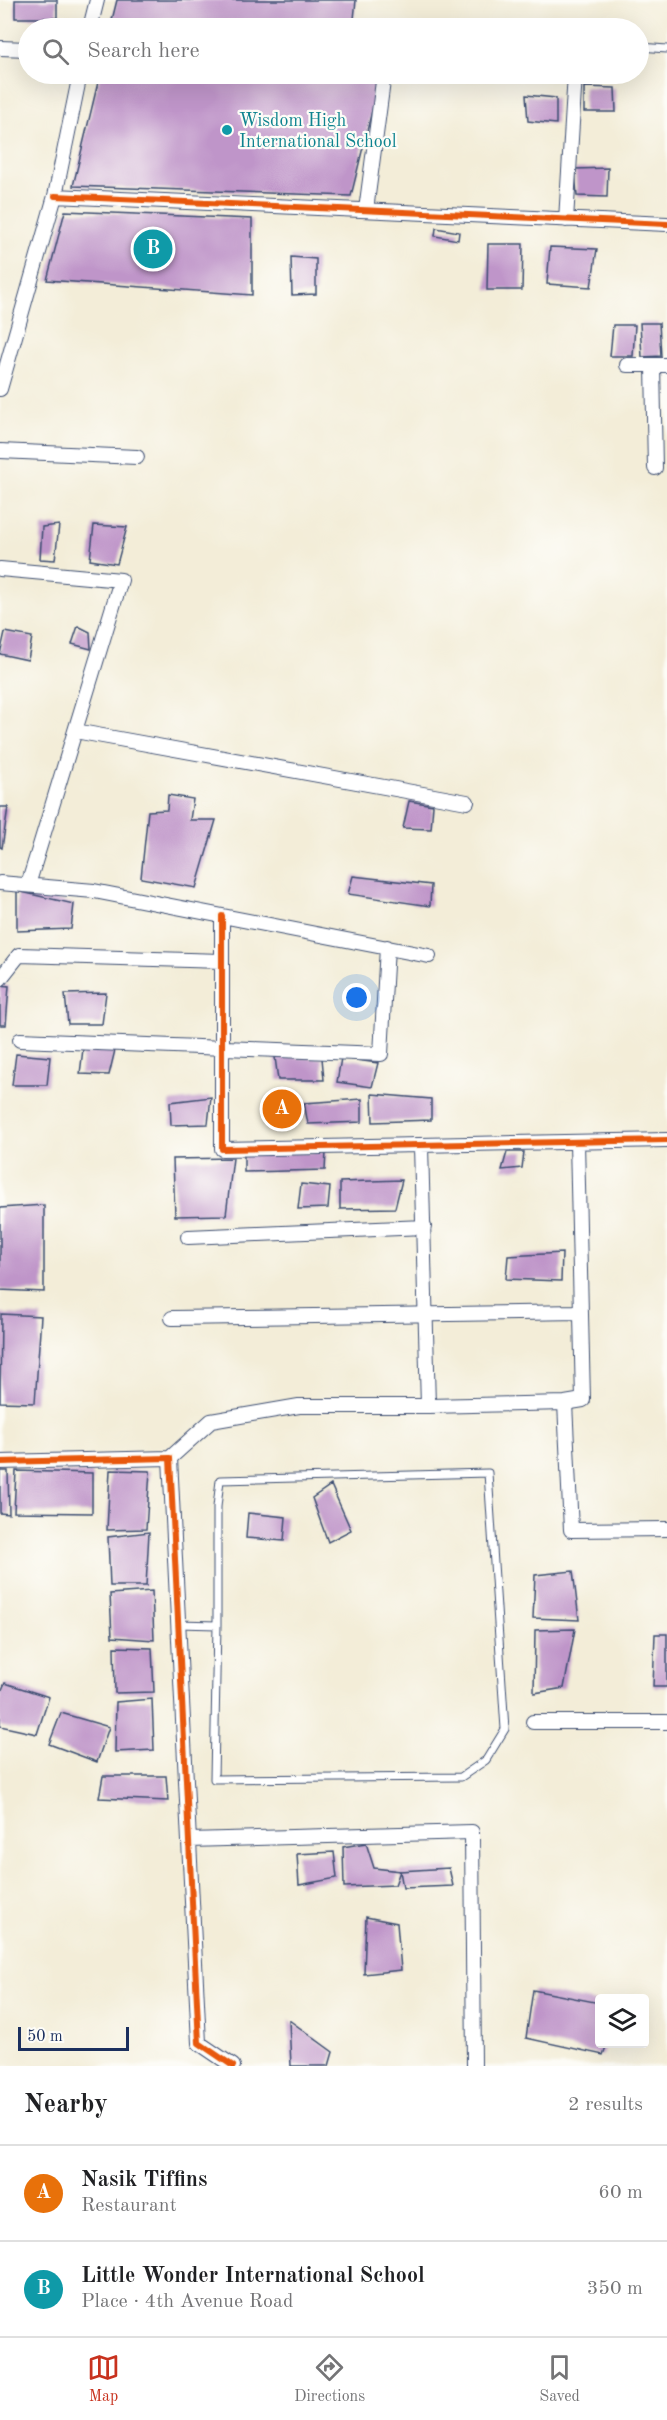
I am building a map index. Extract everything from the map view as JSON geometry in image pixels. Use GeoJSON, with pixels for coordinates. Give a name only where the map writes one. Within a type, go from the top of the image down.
{"type":"FeatureCollection","features":[{"type":"Feature","properties":{"kind":"street"},"geometry":{"type":"LineString","coordinates":[[92,18],[97,0]]}},
{"type":"Feature","properties":{"kind":"street"},"geometry":{"type":"LineString","coordinates":[[0,48],[18,49]]}},
{"type":"Feature","properties":{"kind":"street"},"geometry":{"type":"LineString","coordinates":[[0,389],[55,196],[78,84]]}},
{"type":"Feature","properties":{"kind":"street"},"geometry":{"type":"LineString","coordinates":[[366,210],[383,84]]}},
{"type":"Feature","properties":{"kind":"street"},"geometry":{"type":"LineString","coordinates":[[566,220],[574,84]]}},
{"type":"Feature","properties":{"kind":"street"},"geometry":{"type":"LineString","coordinates":[[55,196],[667,224]]}},
{"type":"Feature","properties":{"kind":"street"},"geometry":{"type":"LineString","coordinates":[[627,364],[660,365],[655,468]]}},
{"type":"Feature","properties":{"kind":"street"},"geometry":{"type":"LineString","coordinates":[[0,451],[137,457]]}},
{"type":"Feature","properties":{"kind":"street"},"geometry":{"type":"LineString","coordinates":[[0,569],[121,580],[28,885]]}},
{"type":"Feature","properties":{"kind":"street"},"geometry":{"type":"LineString","coordinates":[[75,731],[467,802]]}},
{"type":"Feature","properties":{"kind":"street"},"geometry":{"type":"LineString","coordinates":[[0,883],[94,891],[429,956]]}},
{"type":"Feature","properties":{"kind":"street"},"geometry":{"type":"LineString","coordinates":[[222,916],[222,1149],[667,1140]]}},
{"type":"Feature","properties":{"kind":"street"},"geometry":{"type":"LineString","coordinates":[[20,1041],[381,1054],[387,947]]}},
{"type":"Feature","properties":{"kind":"street"},"geometry":{"type":"LineString","coordinates":[[0,979],[19,955],[222,961]]}},
{"type":"Feature","properties":{"kind":"street"},"geometry":{"type":"LineString","coordinates":[[0,1462],[170,1458],[211,1421],[299,1406],[428,1406],[583,1400],[577,1142]]}},
{"type":"Feature","properties":{"kind":"street"},"geometry":{"type":"LineString","coordinates":[[421,1146],[428,1406]]}},
{"type":"Feature","properties":{"kind":"street"},"geometry":{"type":"LineString","coordinates":[[188,1237],[424,1227]]}},
{"type":"Feature","properties":{"kind":"street"},"geometry":{"type":"LineString","coordinates":[[172,1318],[580,1312]]}},
{"type":"Feature","properties":{"kind":"street"},"geometry":{"type":"LineString","coordinates":[[565,1402],[572,1530],[667,1529]]}},
{"type":"Feature","properties":{"kind":"street"},"geometry":{"type":"LineString","coordinates":[[170,1458],[199,2043],[233,2066]]}},
{"type":"Feature","properties":{"kind":"street"},"geometry":{"type":"LineString","coordinates":[[533,1722],[667,1722]]}},
{"type":"Feature","properties":{"kind":"street"},"geometry":{"type":"LineString","coordinates":[[189,1840],[472,1832],[474,2066]]}},
{"type":"Feature","properties":{"kind":"lane"},"geometry":{"type":"LineString","coordinates":[[649,48],[667,49]]}},
{"type":"Feature","properties":{"kind":"lane"},"geometry":{"type":"LineString","coordinates":[[384,1473],[488,1473],[505,1729],[486,1760],[461,1777],[213,1779],[217,1625],[217,1507],[220,1480],[384,1473]]}},
{"type":"Feature","properties":{"kind":"lane"},"geometry":{"type":"LineString","coordinates":[[178,1624],[217,1625]]}},
{"type":"Feature","properties":{"kind":"building"},"geometry":{"type":"Polygon","coordinates":[[[15,0],[57,0],[57,18],[15,18],[15,0]]]}},
{"type":"Feature","properties":{"kind":"building"},"geometry":{"type":"Polygon","coordinates":[[[117,0],[356,0],[354,18],[112,18],[117,0]]]}},
{"type":"Feature","properties":{"kind":"building","name":"Wisdom High International School"},"geometry":{"type":"Polygon","coordinates":[[[98,84],[379,84],[351,196],[73,186],[98,84]]]}},
{"type":"Feature","properties":{"kind":"building"},"geometry":{"type":"Polygon","coordinates":[[[584,87],[615,88],[616,112],[584,112],[584,87]]]}},
{"type":"Feature","properties":{"kind":"building"},"geometry":{"type":"Polygon","coordinates":[[[526,95],[556,98],[556,124],[528,121],[526,95]]]}},
{"type":"Feature","properties":{"kind":"building"},"geometry":{"type":"Polygon","coordinates":[[[608,168],[607,197],[577,196],[575,169],[608,168]]]}},
{"type":"Feature","properties":{"kind":"building"},"geometry":{"type":"Polygon","coordinates":[[[65,211],[252,219],[252,295],[47,280],[65,211]]]}},
{"type":"Feature","properties":{"kind":"building"},"geometry":{"type":"Polygon","coordinates":[[[436,228],[459,232],[458,240],[435,236],[436,228]]]}},
{"type":"Feature","properties":{"kind":"building"},"geometry":{"type":"Polygon","coordinates":[[[488,244],[523,244],[522,290],[487,290],[488,244]]]}},
{"type":"Feature","properties":{"kind":"building"},"geometry":{"type":"Polygon","coordinates":[[[550,247],[597,249],[591,287],[547,284],[550,247]]]}},
{"type":"Feature","properties":{"kind":"building"},"geometry":{"type":"Polygon","coordinates":[[[291,257],[316,259],[316,294],[292,295],[291,257]]]}},
{"type":"Feature","properties":{"kind":"building"},"geometry":{"type":"Polygon","coordinates":[[[640,323],[659,323],[661,356],[642,357],[640,323]]]}},
{"type":"Feature","properties":{"kind":"building"},"geometry":{"type":"Polygon","coordinates":[[[613,325],[635,325],[633,356],[610,356],[613,325]]]}},
{"type":"Feature","properties":{"kind":"building"},"geometry":{"type":"Polygon","coordinates":[[[59,525],[55,560],[40,559],[42,527],[59,525]]]}},
{"type":"Feature","properties":{"kind":"building"},"geometry":{"type":"Polygon","coordinates":[[[94,525],[127,527],[117,564],[90,560],[94,525]]]}},
{"type":"Feature","properties":{"kind":"building"},"geometry":{"type":"Polygon","coordinates":[[[78,626],[90,632],[91,649],[72,644],[78,626]]]}},
{"type":"Feature","properties":{"kind":"building"},"geometry":{"type":"Polygon","coordinates":[[[5,632],[32,637],[28,660],[0,654],[5,632]]]}},
{"type":"Feature","properties":{"kind":"building"},"geometry":{"type":"Polygon","coordinates":[[[168,795],[193,799],[190,820],[216,820],[196,888],[141,878],[148,811],[167,810],[168,795]]]}},
{"type":"Feature","properties":{"kind":"building"},"geometry":{"type":"Polygon","coordinates":[[[409,801],[433,805],[431,829],[403,828],[409,801]]]}},
{"type":"Feature","properties":{"kind":"building"},"geometry":{"type":"Polygon","coordinates":[[[0,807],[8,807],[2,848],[0,847],[0,807]]]}},
{"type":"Feature","properties":{"kind":"building"},"geometry":{"type":"Polygon","coordinates":[[[353,876],[431,885],[430,906],[348,894],[353,876]]]}},
{"type":"Feature","properties":{"kind":"building"},"geometry":{"type":"Polygon","coordinates":[[[17,891],[74,904],[71,929],[17,931],[17,891]]]}},
{"type":"Feature","properties":{"kind":"building"},"geometry":{"type":"Polygon","coordinates":[[[0,985],[9,986],[6,1025],[0,1025],[0,985]]]}},
{"type":"Feature","properties":{"kind":"building"},"geometry":{"type":"Polygon","coordinates":[[[106,993],[102,1024],[68,1024],[65,994],[106,993]]]}},
{"type":"Feature","properties":{"kind":"building"},"geometry":{"type":"Polygon","coordinates":[[[83,1049],[115,1050],[109,1075],[80,1074],[83,1049]]]}},
{"type":"Feature","properties":{"kind":"building"},"geometry":{"type":"Polygon","coordinates":[[[16,1054],[50,1057],[47,1085],[12,1085],[16,1054]]]}},
{"type":"Feature","properties":{"kind":"building"},"geometry":{"type":"Polygon","coordinates":[[[275,1057],[322,1058],[324,1080],[278,1080],[275,1057]]]}},
{"type":"Feature","properties":{"kind":"building"},"geometry":{"type":"Polygon","coordinates":[[[341,1058],[378,1063],[372,1087],[337,1082],[341,1058]]]}},
{"type":"Feature","properties":{"kind":"building"},"geometry":{"type":"Polygon","coordinates":[[[372,1094],[431,1099],[431,1120],[373,1122],[372,1094]]]}},
{"type":"Feature","properties":{"kind":"building"},"geometry":{"type":"Polygon","coordinates":[[[211,1097],[208,1124],[171,1125],[170,1102],[211,1097]]]}},
{"type":"Feature","properties":{"kind":"building"},"geometry":{"type":"Polygon","coordinates":[[[362,1099],[362,1122],[308,1124],[304,1103],[362,1099]]]}},
{"type":"Feature","properties":{"kind":"building"},"geometry":{"type":"Polygon","coordinates":[[[326,1152],[325,1170],[244,1172],[244,1154],[326,1152]]]}},
{"type":"Feature","properties":{"kind":"building"},"geometry":{"type":"Polygon","coordinates":[[[507,1152],[524,1152],[522,1168],[502,1170],[507,1152]]]}},
{"type":"Feature","properties":{"kind":"building"},"geometry":{"type":"Polygon","coordinates":[[[233,1158],[226,1215],[175,1216],[173,1159],[233,1158]]]}},
{"type":"Feature","properties":{"kind":"building"},"geometry":{"type":"Polygon","coordinates":[[[402,1180],[395,1208],[340,1209],[340,1182],[402,1180]]]}},
{"type":"Feature","properties":{"kind":"building"},"geometry":{"type":"Polygon","coordinates":[[[301,1184],[330,1187],[328,1208],[298,1209],[301,1184]]]}},
{"type":"Feature","properties":{"kind":"building"},"geometry":{"type":"Polygon","coordinates":[[[44,1205],[44,1292],[0,1290],[0,1208],[44,1205]]]}},
{"type":"Feature","properties":{"kind":"building"},"geometry":{"type":"Polygon","coordinates":[[[562,1253],[561,1281],[506,1279],[508,1256],[562,1253]]]}},
{"type":"Feature","properties":{"kind":"building"},"geometry":{"type":"Polygon","coordinates":[[[1,1314],[41,1316],[35,1403],[0,1402],[1,1314]]]}},
{"type":"Feature","properties":{"kind":"building"},"geometry":{"type":"Polygon","coordinates":[[[110,1470],[150,1471],[146,1529],[107,1530],[110,1470]]]}},
{"type":"Feature","properties":{"kind":"building"},"geometry":{"type":"Polygon","coordinates":[[[0,1471],[8,1471],[9,1514],[0,1513],[0,1471]]]}},
{"type":"Feature","properties":{"kind":"building"},"geometry":{"type":"Polygon","coordinates":[[[16,1471],[92,1473],[92,1513],[14,1512],[16,1471]]]}},
{"type":"Feature","properties":{"kind":"building"},"geometry":{"type":"Polygon","coordinates":[[[331,1485],[351,1530],[328,1542],[312,1498],[331,1485]]]}},
{"type":"Feature","properties":{"kind":"building"},"geometry":{"type":"Polygon","coordinates":[[[248,1513],[286,1517],[284,1541],[246,1538],[248,1513]]]}},
{"type":"Feature","properties":{"kind":"building"},"geometry":{"type":"Polygon","coordinates":[[[149,1532],[146,1586],[110,1586],[108,1537],[149,1532]]]}},
{"type":"Feature","properties":{"kind":"building"},"geometry":{"type":"Polygon","coordinates":[[[573,1571],[579,1620],[533,1618],[535,1575],[573,1571]]]}},
{"type":"Feature","properties":{"kind":"building"},"geometry":{"type":"Polygon","coordinates":[[[152,1591],[154,1640],[112,1637],[110,1594],[152,1591]]]}},
{"type":"Feature","properties":{"kind":"building"},"geometry":{"type":"Polygon","coordinates":[[[575,1629],[564,1688],[534,1693],[535,1630],[575,1629]]]}},
{"type":"Feature","properties":{"kind":"building"},"geometry":{"type":"Polygon","coordinates":[[[655,1634],[667,1634],[667,1687],[653,1687],[655,1634]]]}},
{"type":"Feature","properties":{"kind":"building"},"geometry":{"type":"Polygon","coordinates":[[[114,1647],[152,1648],[154,1692],[115,1693],[114,1647]]]}},
{"type":"Feature","properties":{"kind":"building"},"geometry":{"type":"Polygon","coordinates":[[[5,1683],[49,1697],[37,1734],[0,1726],[0,1694],[5,1683]]]}},
{"type":"Feature","properties":{"kind":"building"},"geometry":{"type":"Polygon","coordinates":[[[152,1699],[154,1750],[115,1752],[116,1702],[152,1699]]]}},
{"type":"Feature","properties":{"kind":"building"},"geometry":{"type":"Polygon","coordinates":[[[61,1713],[109,1727],[97,1762],[49,1744],[61,1713]]]}},
{"type":"Feature","properties":{"kind":"building"},"geometry":{"type":"Polygon","coordinates":[[[103,1776],[166,1776],[168,1801],[99,1798],[103,1776]]]}},
{"type":"Feature","properties":{"kind":"building"},"geometry":{"type":"Polygon","coordinates":[[[366,1843],[374,1868],[400,1871],[395,1885],[344,1887],[343,1847],[366,1843]]]}},
{"type":"Feature","properties":{"kind":"building"},"geometry":{"type":"Polygon","coordinates":[[[334,1852],[337,1878],[299,1885],[297,1854],[334,1852]]]}},
{"type":"Feature","properties":{"kind":"building"},"geometry":{"type":"Polygon","coordinates":[[[449,1868],[453,1886],[403,1888],[400,1871],[449,1868]]]}},
{"type":"Feature","properties":{"kind":"building"},"geometry":{"type":"Polygon","coordinates":[[[366,1917],[397,1923],[401,1970],[364,1974],[366,1917]]]}},
{"type":"Feature","properties":{"kind":"building"},"geometry":{"type":"Polygon","coordinates":[[[533,1990],[595,2002],[595,2048],[606,2048],[603,2055],[526,2038],[533,1990]]]}},
{"type":"Feature","properties":{"kind":"building"},"geometry":{"type":"Polygon","coordinates":[[[289,2020],[333,2052],[329,2066],[291,2066],[289,2020]]]}},
{"type":"Feature","properties":{"kind":"cycle path"},"geometry":{"type":"LineString","coordinates":[[55,196],[667,224]]}},
{"type":"Feature","properties":{"kind":"cycle path"},"geometry":{"type":"LineString","coordinates":[[222,916],[222,1149],[667,1140]]}},
{"type":"Feature","properties":{"kind":"cycle path"},"geometry":{"type":"LineString","coordinates":[[0,1462],[170,1458],[199,2043],[233,2066]]}},
{"type":"Feature","properties":{"kind":"place","name":"Wisdom High International School"},"geometry":{"type":"Point","coordinates":[227,130]}},
{"type":"Feature","properties":{"kind":"place","name":"Little Wonder International School"},"geometry":{"type":"Point","coordinates":[153,249]}},
{"type":"Feature","properties":{"kind":"place","name":"Nasik Tiffins"},"geometry":{"type":"Point","coordinates":[282,1109]}}]}
